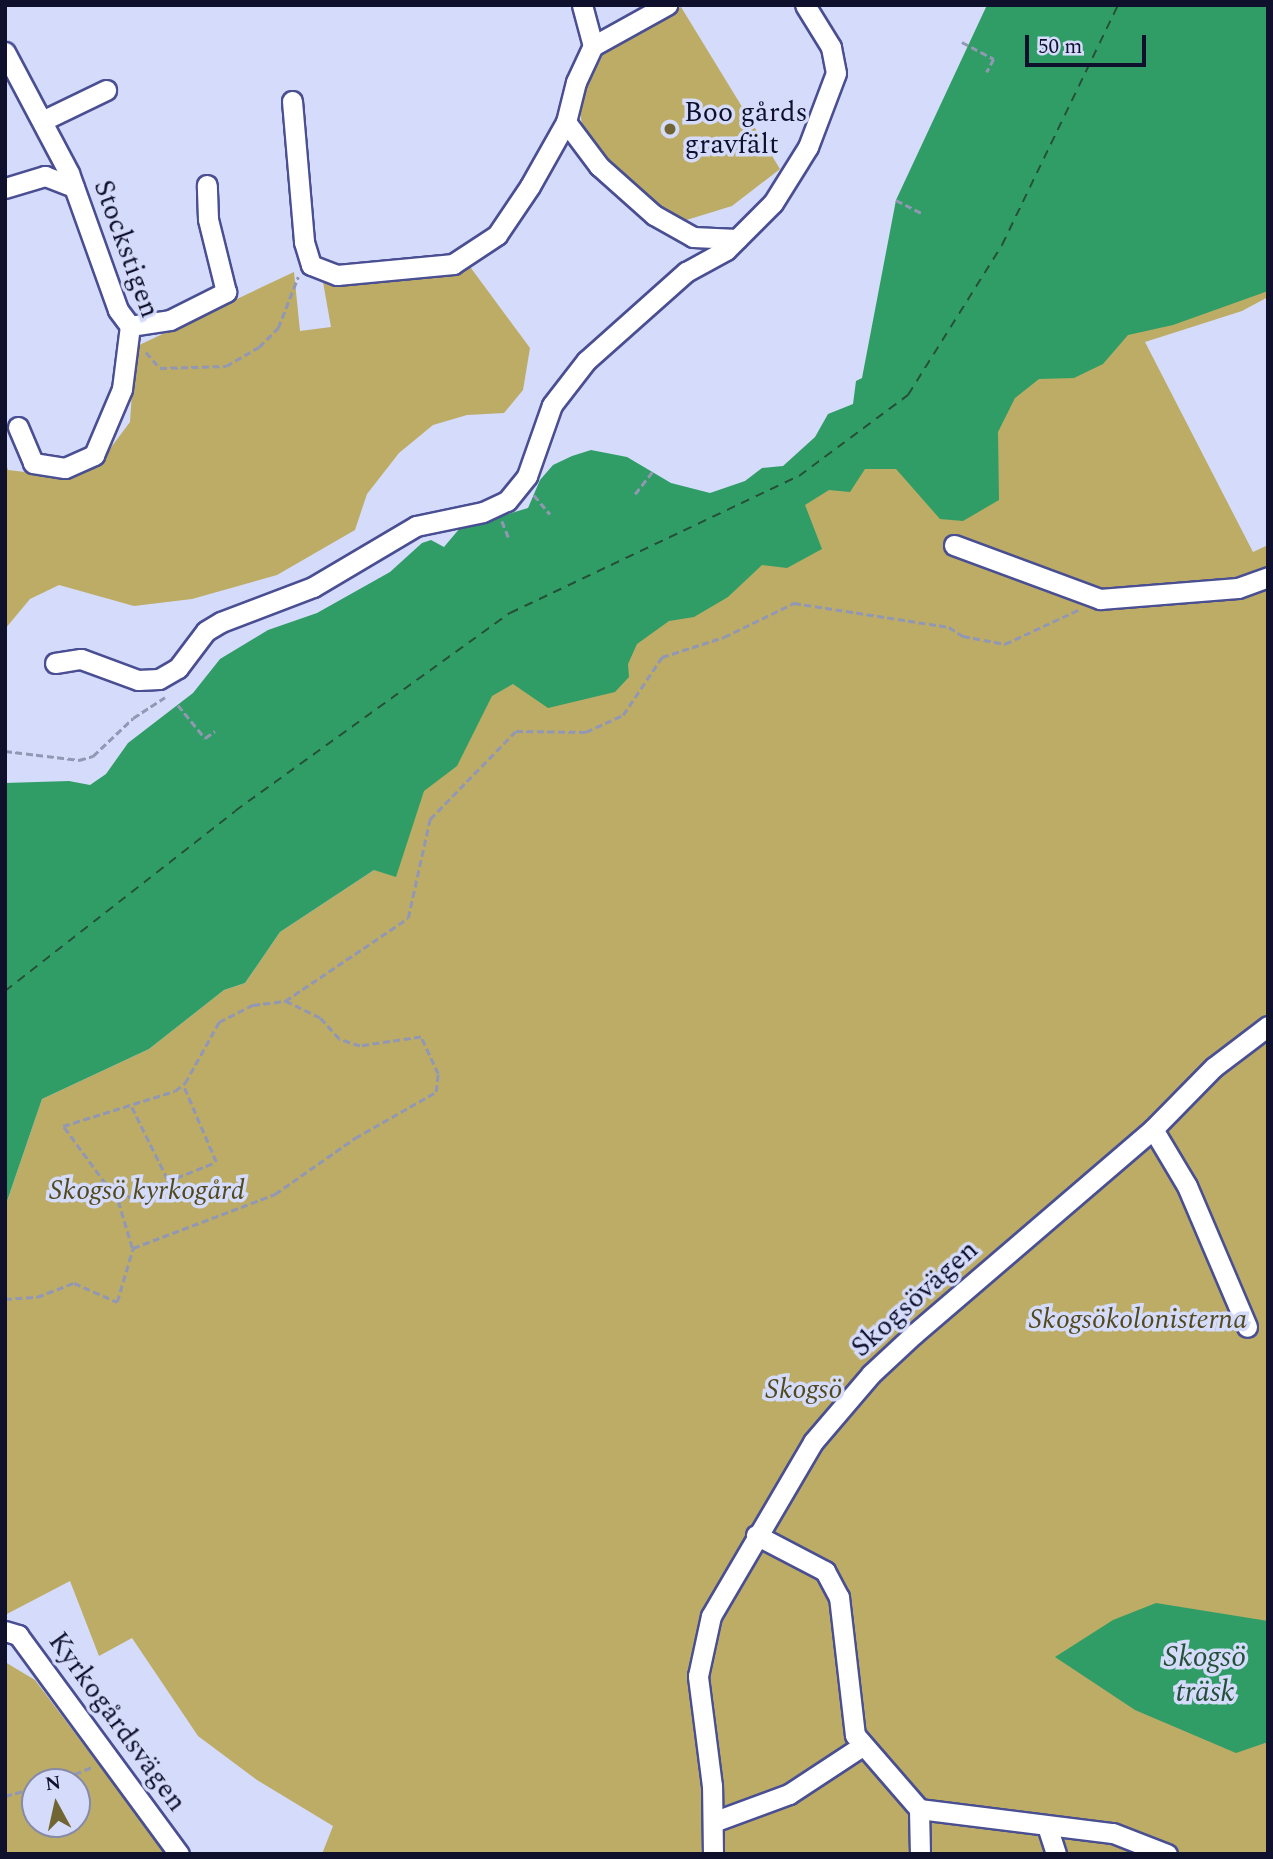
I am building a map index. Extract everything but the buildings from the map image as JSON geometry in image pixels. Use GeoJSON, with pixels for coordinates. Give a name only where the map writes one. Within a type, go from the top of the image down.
{"type":"FeatureCollection","features":[{"type":"Feature","properties":{"kind":"street"},"geometry":{"type":"LineString","coordinates":[[582,5],[593,46]]}},
{"type":"Feature","properties":{"kind":"street"},"geometry":{"type":"LineString","coordinates":[[292,101],[306,254],[318,270],[337,275],[457,262],[496,235],[565,122],[576,82],[593,46],[667,5]]}},
{"type":"Feature","properties":{"kind":"street"},"geometry":{"type":"LineString","coordinates":[[55,663],[81,659],[138,680],[159,680],[178,668],[206,631],[221,622],[313,587],[416,526],[483,512],[507,501],[527,476],[552,405],[586,360],[686,272],[737,239],[773,203],[808,147],[830,99],[836,73],[831,47],[805,5]]}},
{"type":"Feature","properties":{"kind":"street","name":"Stockstigen"},"geometry":{"type":"LineString","coordinates":[[5,52],[44,120],[74,187],[118,310],[130,326],[122,389],[94,455],[65,468],[33,463],[26,454],[18,427]]}},
{"type":"Feature","properties":{"kind":"street"},"geometry":{"type":"LineString","coordinates":[[44,120],[106,90]]}},
{"type":"Feature","properties":{"kind":"street"},"geometry":{"type":"LineString","coordinates":[[565,122],[599,166],[654,215],[693,237],[737,239]]}},
{"type":"Feature","properties":{"kind":"street"},"geometry":{"type":"LineString","coordinates":[[5,188],[46,176],[74,187]]}},
{"type":"Feature","properties":{"kind":"street"},"geometry":{"type":"LineString","coordinates":[[130,326],[170,320],[221,298],[226,292],[208,219],[207,185]]}},
{"type":"Feature","properties":{"kind":"street"},"geometry":{"type":"LineString","coordinates":[[954,545],[1100,599],[1238,588],[1268,577]]}},
{"type":"Feature","properties":{"kind":"street","name":"Skogsövägen"},"geometry":{"type":"LineString","coordinates":[[713,1854],[713,1822],[698,1676],[711,1616],[813,1442],[871,1374],[1153,1129],[1214,1067],[1268,1026]]}},
{"type":"Feature","properties":{"kind":"street"},"geometry":{"type":"LineString","coordinates":[[1153,1129],[1187,1186],[1247,1326]]}},
{"type":"Feature","properties":{"kind":"street"},"geometry":{"type":"LineString","coordinates":[[757,1535],[825,1571],[839,1597],[855,1735],[919,1809],[1113,1833],[1167,1854]]}},
{"type":"Feature","properties":{"kind":"street","name":"Kyrkogårdsvägen"},"geometry":{"type":"LineString","coordinates":[[12,1633],[179,1854]]}},
{"type":"Feature","properties":{"kind":"street"},"geometry":{"type":"LineString","coordinates":[[713,1822],[789,1794],[862,1746]]}},
{"type":"Feature","properties":{"kind":"street"},"geometry":{"type":"LineString","coordinates":[[919,1809],[920,1854]]}},
{"type":"Feature","properties":{"kind":"street"},"geometry":{"type":"LineString","coordinates":[[1047,1826],[1056,1854]]}},
{"type":"Feature","properties":{"kind":"path"},"geometry":{"type":"LineString","coordinates":[[962,41],[994,58],[987,72]]}},
{"type":"Feature","properties":{"kind":"path"},"geometry":{"type":"LineString","coordinates":[[896,201],[923,214]]}},
{"type":"Feature","properties":{"kind":"path"},"geometry":{"type":"LineString","coordinates":[[130,326],[141,347],[160,368],[226,366],[259,347],[278,328],[306,254]]}},
{"type":"Feature","properties":{"kind":"path"},"geometry":{"type":"LineString","coordinates":[[635,494],[652,472]]}},
{"type":"Feature","properties":{"kind":"path"},"geometry":{"type":"LineString","coordinates":[[534,495],[550,514]]}},
{"type":"Feature","properties":{"kind":"path"},"geometry":{"type":"LineString","coordinates":[[500,515],[509,538]]}},
{"type":"Feature","properties":{"kind":"path"},"geometry":{"type":"LineString","coordinates":[[5,1299],[37,1297],[74,1283],[117,1302],[133,1248],[118,1201],[63,1126],[132,1107],[183,1085],[219,1022],[253,1005],[285,1001],[408,918],[430,819],[516,732],[586,733],[624,716],[662,657],[724,637],[794,603],[949,626],[963,636],[1005,644],[1100,599]]}},
{"type":"Feature","properties":{"kind":"path"},"geometry":{"type":"LineString","coordinates":[[5,751],[79,760],[93,756],[133,718],[171,692]]}},
{"type":"Feature","properties":{"kind":"path"},"geometry":{"type":"LineString","coordinates":[[178,705],[205,738],[215,730]]}},
{"type":"Feature","properties":{"kind":"path"},"geometry":{"type":"LineString","coordinates":[[133,1248],[275,1194],[355,1138],[436,1092],[438,1074],[421,1037],[360,1046],[339,1039],[320,1018],[285,1001]]}},
{"type":"Feature","properties":{"kind":"path"},"geometry":{"type":"LineString","coordinates":[[118,1201],[170,1183],[216,1161],[183,1085]]}},
{"type":"Feature","properties":{"kind":"path"},"geometry":{"type":"LineString","coordinates":[[132,1107],[170,1183]]}},
{"type":"Feature","properties":{"kind":"path"},"geometry":{"type":"LineString","coordinates":[[87,1768],[106,1756]]}},
{"type":"Feature","properties":{"kind":"green space","name":"Skogsö"},"geometry":{"type":"Polygon","coordinates":[[[1268,5],[1268,297],[1242,311],[1145,342],[1253,552],[1268,545],[1268,1854],[322,1854],[333,1826],[257,1780],[198,1736],[132,1638],[99,1656],[70,1581],[5,1615],[5,1207],[42,1099],[149,1049],[224,990],[245,983],[280,932],[374,870],[295,769],[754,523],[1268,5]]]}},
{"type":"Feature","properties":{"kind":"green space"},"geometry":{"type":"Polygon","coordinates":[[[681,7],[780,169],[732,206],[680,222],[614,170],[584,132],[580,114],[582,95],[608,45],[681,7]]]}},
{"type":"Feature","properties":{"kind":"green space"},"geometry":{"type":"Polygon","coordinates":[[[468,264],[530,348],[523,390],[504,413],[467,415],[433,425],[399,453],[367,494],[355,530],[277,575],[192,599],[134,606],[59,585],[30,599],[5,629],[5,460],[8,470],[59,476],[100,462],[130,422],[135,347],[294,272],[300,331],[331,327],[323,282],[468,264]]]}},
{"type":"Feature","properties":{"kind":"green space"},"geometry":{"type":"Polygon","coordinates":[[[5,1662],[35,1680],[166,1854],[5,1854],[5,1662]]]}},
{"type":"Feature","properties":{"kind":"water"},"geometry":{"type":"Polygon","coordinates":[[[987,5],[1268,5],[1268,291],[1173,325],[1128,335],[1103,364],[1074,378],[1039,379],[1015,398],[998,432],[999,500],[963,521],[940,519],[896,469],[865,469],[850,492],[829,490],[805,505],[822,549],[787,568],[762,565],[728,597],[694,617],[669,621],[637,644],[628,664],[629,677],[615,692],[548,708],[513,684],[492,696],[457,766],[424,791],[396,877],[374,870],[280,932],[245,983],[224,990],[149,1049],[42,1099],[5,1207],[5,783],[69,781],[90,785],[106,774],[128,743],[193,693],[220,659],[268,630],[317,613],[390,572],[422,543],[431,540],[444,547],[460,528],[528,508],[540,480],[553,465],[572,456],[591,450],[627,457],[671,483],[710,493],[745,481],[762,468],[783,466],[815,437],[828,414],[853,404],[856,381],[862,378],[896,200],[987,5]]]}},
{"type":"Feature","properties":{"kind":"water","name":"Skogsö träsk"},"geometry":{"type":"Polygon","coordinates":[[[1156,1603],[1268,1621],[1268,1742],[1236,1753],[1135,1710],[1055,1657],[1113,1620],[1156,1603]]]}},
{"type":"Feature","properties":{"kind":"ferry route"},"geometry":{"type":"LineString","coordinates":[[5,991],[235,811],[510,613],[799,476],[908,395],[1002,245],[1118,5]]}},
{"type":"Feature","properties":{"kind":"place","name":"Boo gårds gravfält"},"geometry":{"type":"Point","coordinates":[670,129]}},
{"type":"Feature","properties":{"kind":"park label","name":"Skogsö kyrkogård"},"geometry":{"type":"Point","coordinates":[147,1191]}},
{"type":"Feature","properties":{"kind":"park label","name":"Skogsökolonisterna"},"geometry":{"type":"Point","coordinates":[1138,1320]}}]}
